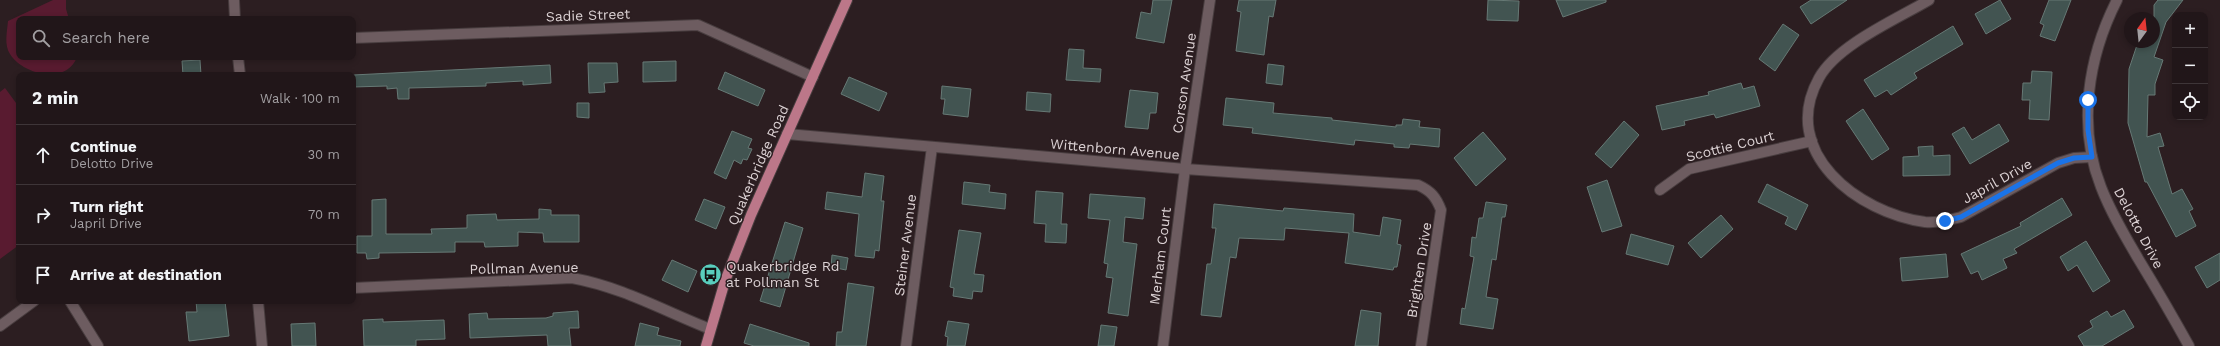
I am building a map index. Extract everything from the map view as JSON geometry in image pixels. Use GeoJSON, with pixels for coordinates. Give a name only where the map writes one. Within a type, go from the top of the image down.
{"type":"FeatureCollection","features":[{"type":"Feature","properties":{"kind":"main road","name":"Quakerbridge Road"},"geometry":{"type":"LineString","coordinates":[[706,346],[725,281],[751,215],[847,0]]}},
{"type":"Feature","properties":{"kind":"street"},"geometry":{"type":"LineString","coordinates":[[234,0],[235,16]]}},
{"type":"Feature","properties":{"kind":"street","name":"Corson Avenue"},"geometry":{"type":"LineString","coordinates":[[1185,169],[1210,0]]}},
{"type":"Feature","properties":{"kind":"street","name":"Japril Drive"},"geometry":{"type":"LineString","coordinates":[[1929,0],[1843,50],[1830,62],[1819,77],[1812,93],[1809,112],[1812,141],[1822,163],[1829,173],[1842,185],[1862,199],[1884,210],[1926,222],[1945,221],[1961,217],[2058,163],[2074,158],[2092,157]]}},
{"type":"Feature","properties":{"kind":"street","name":"Delotto Drive"},"geometry":{"type":"LineString","coordinates":[[2118,0],[2099,43],[2091,73],[2088,100],[2088,130],[2092,157],[2101,186],[2113,214],[2189,346]]}},
{"type":"Feature","properties":{"kind":"street","name":"Sadie Street"},"geometry":{"type":"LineString","coordinates":[[356,38],[698,25],[813,77]]}},
{"type":"Feature","properties":{"kind":"street"},"geometry":{"type":"LineString","coordinates":[[238,60],[240,72]]}},
{"type":"Feature","properties":{"kind":"street","name":"Wittenborn Avenue"},"geometry":{"type":"LineString","coordinates":[[787,134],[1185,169],[1418,185],[1429,190],[1436,199]]}},
{"type":"Feature","properties":{"kind":"street","name":"Scottie Court"},"geometry":{"type":"LineString","coordinates":[[1660,190],[1689,169],[1812,141]]}},
{"type":"Feature","properties":{"kind":"street","name":"Steiner Avenue"},"geometry":{"type":"LineString","coordinates":[[906,346],[932,147]]}},
{"type":"Feature","properties":{"kind":"street","name":"Merham Court"},"geometry":{"type":"LineString","coordinates":[[1163,346],[1185,169]]}},
{"type":"Feature","properties":{"kind":"street","name":"Brighten Drive"},"geometry":{"type":"LineString","coordinates":[[1422,346],[1441,221],[1441,210],[1436,199]]}},
{"type":"Feature","properties":{"kind":"street","name":"Pollman Avenue"},"geometry":{"type":"LineString","coordinates":[[356,288],[572,278],[596,282],[629,293],[710,329]]}},
{"type":"Feature","properties":{"kind":"street"},"geometry":{"type":"LineString","coordinates":[[0,326],[30,304]]}},
{"type":"Feature","properties":{"kind":"street"},"geometry":{"type":"LineString","coordinates":[[72,304],[98,346]]}},
{"type":"Feature","properties":{"kind":"street"},"geometry":{"type":"LineString","coordinates":[[258,304],[262,346]]}},
{"type":"Feature","properties":{"kind":"shaded area"},"geometry":{"type":"Polygon","coordinates":[[[53,0],[66,0],[68,16],[19,16],[53,0]]]}},
{"type":"Feature","properties":{"kind":"shaded area"},"geometry":{"type":"Polygon","coordinates":[[[16,17],[16,60],[75,60],[72,66],[61,72],[34,72],[16,61],[10,54],[6,43],[8,21],[16,17]]]}},
{"type":"Feature","properties":{"kind":"shaded area"},"geometry":{"type":"Polygon","coordinates":[[[5,88],[16,103],[16,247],[0,259],[0,92],[5,88]]]}},
{"type":"Feature","properties":{"kind":"building"},"geometry":{"type":"Polygon","coordinates":[[[1153,0],[1172,0],[1164,43],[1136,38],[1141,12],[1151,14],[1153,0]]]}},
{"type":"Feature","properties":{"kind":"building"},"geometry":{"type":"Polygon","coordinates":[[[1239,0],[1276,0],[1273,17],[1269,16],[1264,55],[1236,51],[1241,12],[1237,11],[1239,0]]]}},
{"type":"Feature","properties":{"kind":"building"},"geometry":{"type":"Polygon","coordinates":[[[1488,0],[1519,1],[1518,21],[1487,20],[1488,0]]]}},
{"type":"Feature","properties":{"kind":"building"},"geometry":{"type":"Polygon","coordinates":[[[1556,0],[1606,0],[1606,2],[1563,17],[1556,0]]]}},
{"type":"Feature","properties":{"kind":"building"},"geometry":{"type":"Polygon","coordinates":[[[1811,0],[1847,0],[1811,24],[1800,7],[1811,0]]]}},
{"type":"Feature","properties":{"kind":"building"},"geometry":{"type":"Polygon","coordinates":[[[2000,0],[2011,19],[1986,34],[1975,14],[2000,0]]]}},
{"type":"Feature","properties":{"kind":"building"},"geometry":{"type":"Polygon","coordinates":[[[2049,0],[2071,0],[2055,41],[2040,36],[2044,25],[2040,23],[2049,0]]]}},
{"type":"Feature","properties":{"kind":"building"},"geometry":{"type":"Polygon","coordinates":[[[2158,0],[2183,0],[2174,12],[2172,12],[2166,22],[2160,40],[2160,12],[2154,12],[2154,5],[2158,0]]]}},
{"type":"Feature","properties":{"kind":"building"},"geometry":{"type":"Polygon","coordinates":[[[1783,24],[1799,35],[1775,71],[1759,59],[1783,24]]]}},
{"type":"Feature","properties":{"kind":"building"},"geometry":{"type":"Polygon","coordinates":[[[1953,26],[1963,44],[1914,73],[1917,78],[1891,95],[1887,90],[1875,97],[1864,80],[1953,26]]]}},
{"type":"Feature","properties":{"kind":"building"},"geometry":{"type":"Polygon","coordinates":[[[2136,48],[2157,48],[2154,57],[2163,60],[2155,84],[2155,95],[2148,95],[2147,137],[2160,133],[2164,146],[2158,147],[2172,194],[2182,189],[2193,209],[2189,211],[2196,226],[2176,237],[2147,182],[2145,182],[2128,123],[2129,69],[2136,48]]]}},
{"type":"Feature","properties":{"kind":"building"},"geometry":{"type":"Polygon","coordinates":[[[1069,49],[1084,50],[1083,68],[1101,69],[1100,82],[1066,80],[1069,49]]]}},
{"type":"Feature","properties":{"kind":"building"},"geometry":{"type":"Polygon","coordinates":[[[200,60],[201,72],[183,72],[182,61],[200,60]]]}},
{"type":"Feature","properties":{"kind":"building"},"geometry":{"type":"Polygon","coordinates":[[[676,61],[676,81],[643,82],[643,62],[676,61]]]}},
{"type":"Feature","properties":{"kind":"building"},"geometry":{"type":"Polygon","coordinates":[[[588,63],[617,63],[618,82],[604,83],[605,92],[589,93],[588,63]]]}},
{"type":"Feature","properties":{"kind":"building"},"geometry":{"type":"Polygon","coordinates":[[[1268,64],[1284,66],[1282,85],[1266,83],[1268,64]]]}},
{"type":"Feature","properties":{"kind":"building"},"geometry":{"type":"Polygon","coordinates":[[[550,65],[551,83],[523,85],[523,81],[486,83],[486,86],[409,88],[409,99],[398,99],[397,88],[387,89],[387,86],[356,87],[356,75],[550,65]]]}},
{"type":"Feature","properties":{"kind":"building"},"geometry":{"type":"Polygon","coordinates":[[[2032,71],[2052,72],[2049,120],[2029,119],[2030,100],[2022,100],[2023,83],[2031,83],[2032,71]]]}},
{"type":"Feature","properties":{"kind":"building"},"geometry":{"type":"Polygon","coordinates":[[[725,72],[765,90],[758,106],[718,89],[725,72]]]}},
{"type":"Feature","properties":{"kind":"building"},"geometry":{"type":"Polygon","coordinates":[[[849,77],[887,93],[879,111],[841,94],[849,77]]]}},
{"type":"Feature","properties":{"kind":"building"},"geometry":{"type":"Polygon","coordinates":[[[1741,83],[1743,89],[1754,86],[1760,106],[1716,118],[1714,114],[1684,121],[1685,125],[1662,130],[1656,106],[1709,95],[1708,92],[1741,83]]]}},
{"type":"Feature","properties":{"kind":"building"},"geometry":{"type":"Polygon","coordinates":[[[942,86],[971,89],[968,117],[943,114],[945,99],[941,99],[942,86]]]}},
{"type":"Feature","properties":{"kind":"building"},"geometry":{"type":"Polygon","coordinates":[[[1130,90],[1158,93],[1156,113],[1150,113],[1148,129],[1125,127],[1130,90]]]}},
{"type":"Feature","properties":{"kind":"building"},"geometry":{"type":"Polygon","coordinates":[[[1027,92],[1051,94],[1050,112],[1026,110],[1027,92]]]}},
{"type":"Feature","properties":{"kind":"building"},"geometry":{"type":"Polygon","coordinates":[[[1226,98],[1274,103],[1273,113],[1332,118],[1332,120],[1396,127],[1396,125],[1402,125],[1403,119],[1420,121],[1419,127],[1440,129],[1439,147],[1410,144],[1409,148],[1394,147],[1394,144],[1355,140],[1354,145],[1252,133],[1253,128],[1223,125],[1226,98]]]}},
{"type":"Feature","properties":{"kind":"building"},"geometry":{"type":"Polygon","coordinates":[[[577,103],[589,103],[589,118],[577,117],[577,103]]]}},
{"type":"Feature","properties":{"kind":"building"},"geometry":{"type":"Polygon","coordinates":[[[1863,109],[1889,149],[1872,160],[1846,121],[1863,109]]]}},
{"type":"Feature","properties":{"kind":"building"},"geometry":{"type":"Polygon","coordinates":[[[1624,121],[1639,135],[1611,168],[1595,154],[1624,121]]]}},
{"type":"Feature","properties":{"kind":"building"},"geometry":{"type":"Polygon","coordinates":[[[1999,124],[2009,141],[1970,164],[1952,134],[1964,127],[1972,140],[1999,124]]]}},
{"type":"Feature","properties":{"kind":"building"},"geometry":{"type":"Polygon","coordinates":[[[732,131],[752,139],[748,148],[752,149],[747,160],[743,159],[741,164],[734,160],[726,179],[714,173],[732,131]]]}},
{"type":"Feature","properties":{"kind":"building"},"geometry":{"type":"Polygon","coordinates":[[[1483,132],[1506,159],[1476,186],[1454,158],[1483,132]]]}},
{"type":"Feature","properties":{"kind":"building"},"geometry":{"type":"Polygon","coordinates":[[[1933,146],[1933,156],[1950,155],[1950,175],[1903,176],[1903,157],[1919,156],[1918,147],[1933,146]]]}},
{"type":"Feature","properties":{"kind":"building"},"geometry":{"type":"Polygon","coordinates":[[[865,173],[884,176],[881,201],[884,201],[879,251],[875,250],[874,258],[855,256],[859,214],[825,209],[827,192],[862,197],[865,173]]]}},
{"type":"Feature","properties":{"kind":"building"},"geometry":{"type":"Polygon","coordinates":[[[1607,180],[1622,226],[1602,232],[1587,187],[1607,180]]]}},
{"type":"Feature","properties":{"kind":"building"},"geometry":{"type":"Polygon","coordinates":[[[964,182],[990,185],[989,192],[1006,194],[1005,209],[962,204],[964,182]]]}},
{"type":"Feature","properties":{"kind":"building"},"geometry":{"type":"Polygon","coordinates":[[[1767,184],[1808,205],[1796,230],[1785,224],[1788,217],[1758,202],[1767,184]]]}},
{"type":"Feature","properties":{"kind":"building"},"geometry":{"type":"Polygon","coordinates":[[[1036,191],[1063,193],[1061,224],[1067,224],[1066,243],[1045,242],[1046,224],[1034,223],[1036,191]]]}},
{"type":"Feature","properties":{"kind":"building"},"geometry":{"type":"Polygon","coordinates":[[[1090,194],[1145,198],[1143,219],[1125,217],[1123,242],[1137,244],[1128,316],[1108,313],[1113,278],[1106,277],[1108,264],[1104,263],[1110,220],[1088,218],[1090,194]]]}},
{"type":"Feature","properties":{"kind":"building"},"geometry":{"type":"Polygon","coordinates":[[[2062,198],[2072,215],[2014,249],[2017,253],[2003,259],[2007,268],[1982,280],[1978,271],[1971,274],[1961,254],[2021,226],[2020,223],[2062,198]]]}},
{"type":"Feature","properties":{"kind":"building"},"geometry":{"type":"Polygon","coordinates":[[[386,199],[386,234],[432,234],[431,229],[467,228],[467,215],[496,214],[497,220],[539,219],[539,209],[551,210],[551,215],[579,215],[579,242],[544,242],[543,233],[518,232],[518,246],[485,247],[484,242],[455,242],[455,252],[379,253],[379,258],[367,259],[366,253],[357,253],[357,236],[372,236],[372,200],[386,199]]]}},
{"type":"Feature","properties":{"kind":"building"},"geometry":{"type":"Polygon","coordinates":[[[704,199],[725,207],[716,229],[695,220],[704,199]]]}},
{"type":"Feature","properties":{"kind":"building"},"geometry":{"type":"Polygon","coordinates":[[[1486,202],[1507,205],[1505,217],[1502,217],[1496,260],[1492,259],[1486,297],[1498,299],[1493,329],[1460,324],[1462,308],[1465,309],[1474,257],[1470,256],[1472,237],[1476,238],[1479,218],[1483,218],[1486,202]]]}},
{"type":"Feature","properties":{"kind":"building"},"geometry":{"type":"Polygon","coordinates":[[[1214,204],[1283,211],[1284,208],[1354,214],[1353,232],[1380,236],[1383,217],[1401,220],[1397,244],[1401,245],[1397,267],[1394,267],[1393,270],[1345,263],[1349,233],[1285,228],[1284,240],[1239,238],[1236,258],[1230,257],[1221,317],[1201,315],[1207,264],[1211,264],[1216,228],[1212,228],[1214,204]]]}},
{"type":"Feature","properties":{"kind":"building"},"geometry":{"type":"Polygon","coordinates":[[[1721,215],[1733,229],[1701,258],[1688,243],[1721,215]]]}},
{"type":"Feature","properties":{"kind":"building"},"geometry":{"type":"Polygon","coordinates":[[[785,222],[803,228],[780,307],[760,301],[785,222]]]}},
{"type":"Feature","properties":{"kind":"building"},"geometry":{"type":"Polygon","coordinates":[[[959,230],[981,233],[974,274],[984,275],[982,292],[973,291],[972,299],[953,296],[954,288],[950,287],[959,230]]]}},
{"type":"Feature","properties":{"kind":"building"},"geometry":{"type":"Polygon","coordinates":[[[1631,234],[1674,246],[1668,265],[1626,254],[1631,234]]]}},
{"type":"Feature","properties":{"kind":"building"},"geometry":{"type":"Polygon","coordinates":[[[2086,241],[2110,281],[2093,292],[2077,265],[2068,271],[2060,257],[2086,241]]]}},
{"type":"Feature","properties":{"kind":"building"},"geometry":{"type":"Polygon","coordinates":[[[2220,253],[2220,280],[2207,288],[2195,267],[2220,253]]]}},
{"type":"Feature","properties":{"kind":"building"},"geometry":{"type":"Polygon","coordinates":[[[1946,254],[1948,277],[1902,281],[1900,258],[1946,254]]]}},
{"type":"Feature","properties":{"kind":"building"},"geometry":{"type":"Polygon","coordinates":[[[832,255],[848,258],[846,270],[831,267],[832,255]]]}},
{"type":"Feature","properties":{"kind":"building"},"geometry":{"type":"Polygon","coordinates":[[[672,260],[697,271],[688,292],[662,280],[672,260]]]}},
{"type":"Feature","properties":{"kind":"building"},"geometry":{"type":"Polygon","coordinates":[[[848,283],[874,287],[866,346],[836,346],[837,332],[842,332],[848,283]]]}},
{"type":"Feature","properties":{"kind":"building"},"geometry":{"type":"Polygon","coordinates":[[[196,304],[225,304],[229,336],[189,341],[186,312],[197,312],[196,304]]]}},
{"type":"Feature","properties":{"kind":"building"},"geometry":{"type":"Polygon","coordinates":[[[1361,310],[1381,313],[1378,346],[1355,346],[1361,310]]]}},
{"type":"Feature","properties":{"kind":"building"},"geometry":{"type":"Polygon","coordinates":[[[2124,310],[2134,327],[2102,346],[2084,346],[2078,336],[2093,327],[2090,321],[2107,311],[2111,317],[2124,310]]]}},
{"type":"Feature","properties":{"kind":"building"},"geometry":{"type":"Polygon","coordinates":[[[578,311],[579,328],[569,328],[571,346],[548,346],[547,335],[470,338],[469,314],[487,313],[488,319],[546,318],[553,316],[553,313],[578,311]]]}},
{"type":"Feature","properties":{"kind":"building"},"geometry":{"type":"Polygon","coordinates":[[[383,319],[383,322],[444,320],[445,339],[416,340],[416,346],[364,346],[363,320],[383,319]]]}},
{"type":"Feature","properties":{"kind":"building"},"geometry":{"type":"Polygon","coordinates":[[[948,321],[969,324],[965,346],[947,346],[948,337],[945,336],[948,321]]]}},
{"type":"Feature","properties":{"kind":"building"},"geometry":{"type":"Polygon","coordinates":[[[315,323],[316,346],[292,346],[291,324],[315,323]]]}},
{"type":"Feature","properties":{"kind":"building"},"geometry":{"type":"Polygon","coordinates":[[[640,323],[659,328],[657,335],[681,341],[680,346],[635,346],[640,323]]]}},
{"type":"Feature","properties":{"kind":"building"},"geometry":{"type":"Polygon","coordinates":[[[750,324],[809,343],[809,346],[754,346],[744,343],[750,324]]]}},
{"type":"Feature","properties":{"kind":"building"},"geometry":{"type":"Polygon","coordinates":[[[1101,325],[1117,327],[1114,346],[1098,346],[1101,325]]]}},
{"type":"Feature","properties":{"kind":"place","name":"Quakerbridge Rd at Pollman St"},"geometry":{"type":"Point","coordinates":[711,274]}},
{"type":"Feature","properties":{"kind":"route"},"geometry":{"type":"LineString","coordinates":[[1945,221],[1961,217],[2058,163],[2074,158],[2092,157],[2088,130],[2088,100]]}}]}
